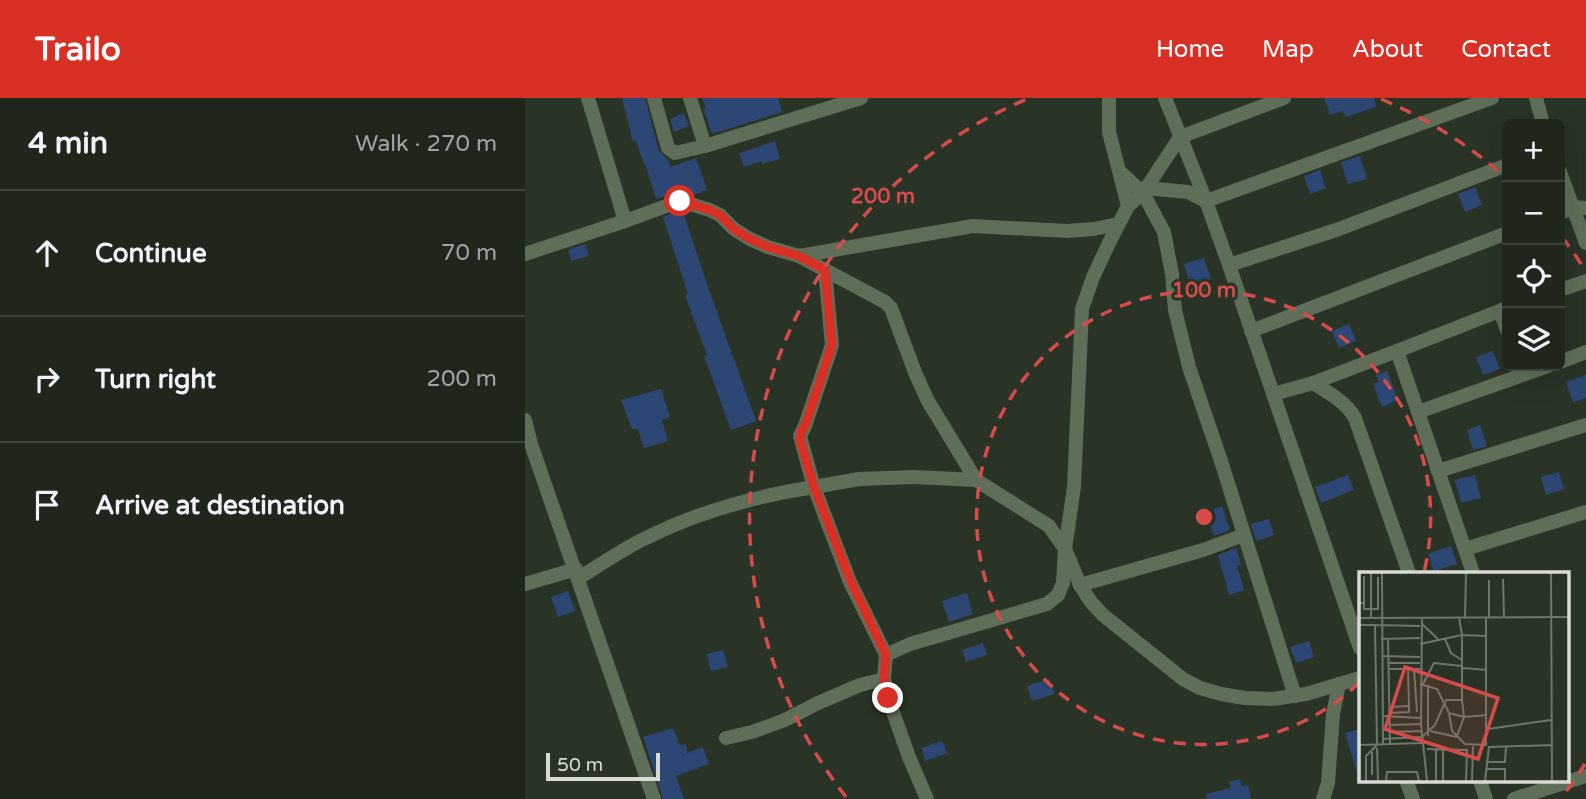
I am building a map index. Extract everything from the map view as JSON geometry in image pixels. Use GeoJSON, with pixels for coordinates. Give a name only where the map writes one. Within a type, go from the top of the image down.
{"type":"FeatureCollection","features":[{"type":"Feature","properties":{"kind":"street"},"geometry":{"type":"LineString","coordinates":[[587,98],[625,221]]}},
{"type":"Feature","properties":{"kind":"street"},"geometry":{"type":"LineString","coordinates":[[654,98],[668,148],[671,152],[680,153],[861,98]]}},
{"type":"Feature","properties":{"kind":"street"},"geometry":{"type":"LineString","coordinates":[[690,98],[705,146]]}},
{"type":"Feature","properties":{"kind":"street"},"geometry":{"type":"LineString","coordinates":[[1109,98],[1109,132],[1128,206]]}},
{"type":"Feature","properties":{"kind":"street"},"geometry":{"type":"LineString","coordinates":[[1165,98],[1229,265],[1359,645]]}},
{"type":"Feature","properties":{"kind":"street"},"geometry":{"type":"LineString","coordinates":[[1047,604],[1058,595],[1063,583],[1074,487],[1082,309],[1093,277],[1128,206],[1144,190],[1180,137],[1285,98]]}},
{"type":"Feature","properties":{"kind":"street"},"geometry":{"type":"LineString","coordinates":[[1144,190],[1188,192],[1206,201],[1492,98]]}},
{"type":"Feature","properties":{"kind":"street"},"geometry":{"type":"LineString","coordinates":[[1536,98],[1542,119]]}},
{"type":"Feature","properties":{"kind":"street"},"geometry":{"type":"LineString","coordinates":[[1229,265],[1339,229],[1502,167]]}},
{"type":"Feature","properties":{"kind":"street"},"geometry":{"type":"LineString","coordinates":[[1121,173],[1144,190],[1164,232],[1175,310],[1189,368],[1295,696]]}},
{"type":"Feature","properties":{"kind":"street"},"geometry":{"type":"LineString","coordinates":[[1564,182],[1586,243]]}},
{"type":"Feature","properties":{"kind":"street"},"geometry":{"type":"LineString","coordinates":[[525,254],[680,201],[720,215],[734,229],[750,239],[799,256],[885,302],[891,308],[928,401],[976,480],[1049,526],[1065,549],[1091,602],[1103,615],[1183,679],[1200,688],[1245,698],[1273,699],[1295,696],[1359,678]]}},
{"type":"Feature","properties":{"kind":"street"},"geometry":{"type":"LineString","coordinates":[[799,256],[965,226],[1067,231],[1118,224]]}},
{"type":"Feature","properties":{"kind":"street"},"geometry":{"type":"LineString","coordinates":[[1251,331],[1502,235]]}},
{"type":"Feature","properties":{"kind":"street"},"geometry":{"type":"LineString","coordinates":[[825,270],[832,345],[800,436],[814,487],[851,582],[886,655],[884,679],[888,698],[927,799]]}},
{"type":"Feature","properties":{"kind":"street"},"geometry":{"type":"LineString","coordinates":[[1565,288],[1586,281]]}},
{"type":"Feature","properties":{"kind":"street"},"geometry":{"type":"LineString","coordinates":[[1274,394],[1313,383],[1502,309]]}},
{"type":"Feature","properties":{"kind":"street"},"geometry":{"type":"LineString","coordinates":[[1397,351],[1473,572]]}},
{"type":"Feature","properties":{"kind":"street"},"geometry":{"type":"LineString","coordinates":[[1565,360],[1586,352]]}},
{"type":"Feature","properties":{"kind":"street"},"geometry":{"type":"LineString","coordinates":[[1418,412],[1520,371]]}},
{"type":"Feature","properties":{"kind":"street"},"geometry":{"type":"LineString","coordinates":[[1313,383],[1342,402],[1356,418],[1409,572]]}},
{"type":"Feature","properties":{"kind":"street"},"geometry":{"type":"LineString","coordinates":[[525,420],[654,799]]}},
{"type":"Feature","properties":{"kind":"street"},"geometry":{"type":"LineString","coordinates":[[1438,471],[1586,425]]}},
{"type":"Feature","properties":{"kind":"street"},"geometry":{"type":"LineString","coordinates":[[525,584],[577,574],[644,539],[693,518],[752,499],[859,479],[900,477],[976,480]]}},
{"type":"Feature","properties":{"kind":"street"},"geometry":{"type":"LineString","coordinates":[[1465,549],[1586,512]]}},
{"type":"Feature","properties":{"kind":"street"},"geometry":{"type":"LineString","coordinates":[[886,655],[910,644],[1047,604],[1083,588],[1244,536]]}},
{"type":"Feature","properties":{"kind":"street"},"geometry":{"type":"LineString","coordinates":[[726,738],[753,732],[860,685],[884,679]]}},
{"type":"Feature","properties":{"kind":"street"},"geometry":{"type":"LineString","coordinates":[[1323,799],[1328,783],[1333,714],[1339,684]]}},
{"type":"Feature","properties":{"kind":"street"},"geometry":{"type":"LineString","coordinates":[[1407,782],[1413,799]]}},
{"type":"Feature","properties":{"kind":"street"},"geometry":{"type":"LineString","coordinates":[[1481,782],[1486,799]]}},
{"type":"Feature","properties":{"kind":"street"},"geometry":{"type":"LineString","coordinates":[[1328,783],[1334,799]]}},
{"type":"Feature","properties":{"kind":"street"},"geometry":{"type":"LineString","coordinates":[[1514,799],[1547,784]]}},
{"type":"Feature","properties":{"kind":"building"},"geometry":{"type":"Polygon","coordinates":[[[622,98],[645,98],[659,151],[671,167],[696,158],[707,190],[694,195],[678,192],[656,199],[636,141],[633,142],[622,98]]]}},
{"type":"Feature","properties":{"kind":"building"},"geometry":{"type":"Polygon","coordinates":[[[702,98],[778,98],[782,112],[712,134],[702,98]]]}},
{"type":"Feature","properties":{"kind":"building"},"geometry":{"type":"Polygon","coordinates":[[[1324,98],[1374,98],[1376,107],[1346,117],[1343,111],[1330,115],[1324,98]]]}},
{"type":"Feature","properties":{"kind":"building"},"geometry":{"type":"Polygon","coordinates":[[[684,113],[689,126],[674,132],[670,119],[684,113]]]}},
{"type":"Feature","properties":{"kind":"building"},"geometry":{"type":"Polygon","coordinates":[[[775,141],[780,159],[744,167],[739,153],[775,141]]]}},
{"type":"Feature","properties":{"kind":"building"},"geometry":{"type":"Polygon","coordinates":[[[1360,156],[1367,179],[1348,184],[1341,162],[1360,156]]]}},
{"type":"Feature","properties":{"kind":"building"},"geometry":{"type":"Polygon","coordinates":[[[1320,170],[1326,188],[1310,194],[1304,176],[1320,170]]]}},
{"type":"Feature","properties":{"kind":"building"},"geometry":{"type":"Polygon","coordinates":[[[1475,187],[1482,205],[1465,212],[1458,194],[1475,187]]]}},
{"type":"Feature","properties":{"kind":"building"},"geometry":{"type":"Polygon","coordinates":[[[683,212],[756,421],[731,430],[704,356],[707,355],[685,295],[688,294],[663,217],[683,212]]]}},
{"type":"Feature","properties":{"kind":"building"},"geometry":{"type":"Polygon","coordinates":[[[585,244],[589,256],[571,261],[568,250],[585,244]]]}},
{"type":"Feature","properties":{"kind":"building"},"geometry":{"type":"Polygon","coordinates":[[[1204,258],[1211,279],[1190,285],[1184,264],[1204,258]]]}},
{"type":"Feature","properties":{"kind":"building"},"geometry":{"type":"Polygon","coordinates":[[[1349,324],[1356,341],[1339,348],[1332,331],[1349,324]]]}},
{"type":"Feature","properties":{"kind":"building"},"geometry":{"type":"Polygon","coordinates":[[[1493,351],[1500,369],[1483,375],[1476,357],[1493,351]]]}},
{"type":"Feature","properties":{"kind":"building"},"geometry":{"type":"Polygon","coordinates":[[[1387,371],[1398,400],[1382,407],[1373,384],[1379,382],[1376,375],[1387,371]]]}},
{"type":"Feature","properties":{"kind":"building"},"geometry":{"type":"Polygon","coordinates":[[[1586,375],[1586,398],[1573,402],[1566,382],[1586,375]]]}},
{"type":"Feature","properties":{"kind":"building"},"geometry":{"type":"Polygon","coordinates":[[[661,389],[670,417],[662,420],[668,441],[644,448],[638,429],[632,429],[621,400],[661,389]]]}},
{"type":"Feature","properties":{"kind":"building"},"geometry":{"type":"Polygon","coordinates":[[[1480,425],[1487,446],[1473,450],[1467,430],[1480,425]]]}},
{"type":"Feature","properties":{"kind":"building"},"geometry":{"type":"Polygon","coordinates":[[[1559,472],[1564,489],[1546,495],[1541,477],[1559,472]]]}},
{"type":"Feature","properties":{"kind":"building"},"geometry":{"type":"Polygon","coordinates":[[[1348,475],[1354,490],[1321,503],[1315,487],[1348,475]]]}},
{"type":"Feature","properties":{"kind":"building"},"geometry":{"type":"Polygon","coordinates":[[[1475,475],[1481,498],[1461,503],[1455,480],[1475,475]]]}},
{"type":"Feature","properties":{"kind":"building"},"geometry":{"type":"Polygon","coordinates":[[[1222,506],[1230,530],[1214,536],[1206,512],[1222,506]]]}},
{"type":"Feature","properties":{"kind":"building"},"geometry":{"type":"Polygon","coordinates":[[[1269,519],[1274,535],[1256,541],[1251,524],[1269,519]]]}},
{"type":"Feature","properties":{"kind":"building"},"geometry":{"type":"Polygon","coordinates":[[[1451,546],[1457,564],[1434,571],[1428,554],[1451,546]]]}},
{"type":"Feature","properties":{"kind":"building"},"geometry":{"type":"Polygon","coordinates":[[[1236,548],[1241,565],[1237,566],[1244,590],[1229,595],[1218,555],[1236,548]]]}},
{"type":"Feature","properties":{"kind":"building"},"geometry":{"type":"Polygon","coordinates":[[[568,591],[575,611],[558,617],[551,597],[568,591]]]}},
{"type":"Feature","properties":{"kind":"building"},"geometry":{"type":"Polygon","coordinates":[[[967,593],[973,614],[949,622],[942,601],[967,593]]]}},
{"type":"Feature","properties":{"kind":"building"},"geometry":{"type":"Polygon","coordinates":[[[1309,641],[1314,657],[1296,663],[1290,647],[1309,641]]]}},
{"type":"Feature","properties":{"kind":"building"},"geometry":{"type":"Polygon","coordinates":[[[983,643],[987,655],[966,662],[962,650],[983,643]]]}},
{"type":"Feature","properties":{"kind":"building"},"geometry":{"type":"Polygon","coordinates":[[[723,650],[728,667],[711,671],[707,654],[723,650]]]}},
{"type":"Feature","properties":{"kind":"building"},"geometry":{"type":"Polygon","coordinates":[[[1049,679],[1054,694],[1032,701],[1027,686],[1049,679]]]}},
{"type":"Feature","properties":{"kind":"building"},"geometry":{"type":"Polygon","coordinates":[[[673,728],[680,745],[686,744],[687,753],[703,747],[709,764],[676,776],[684,799],[663,799],[643,737],[673,728]]]}},
{"type":"Feature","properties":{"kind":"building"},"geometry":{"type":"Polygon","coordinates":[[[1359,729],[1359,773],[1357,773],[1345,733],[1359,729]]]}},
{"type":"Feature","properties":{"kind":"building"},"geometry":{"type":"Polygon","coordinates":[[[942,741],[947,753],[925,761],[921,748],[942,741]]]}},
{"type":"Feature","properties":{"kind":"building"},"geometry":{"type":"Polygon","coordinates":[[[1240,779],[1242,786],[1248,785],[1251,799],[1207,799],[1206,794],[1231,788],[1229,782],[1240,779]]]}},
{"type":"Feature","properties":{"kind":"route"},"geometry":{"type":"LineString","coordinates":[[680,201],[710,210],[750,239],[799,256],[825,270],[832,345],[800,440],[814,487],[851,582],[886,655],[884,679],[888,698]]}}]}
